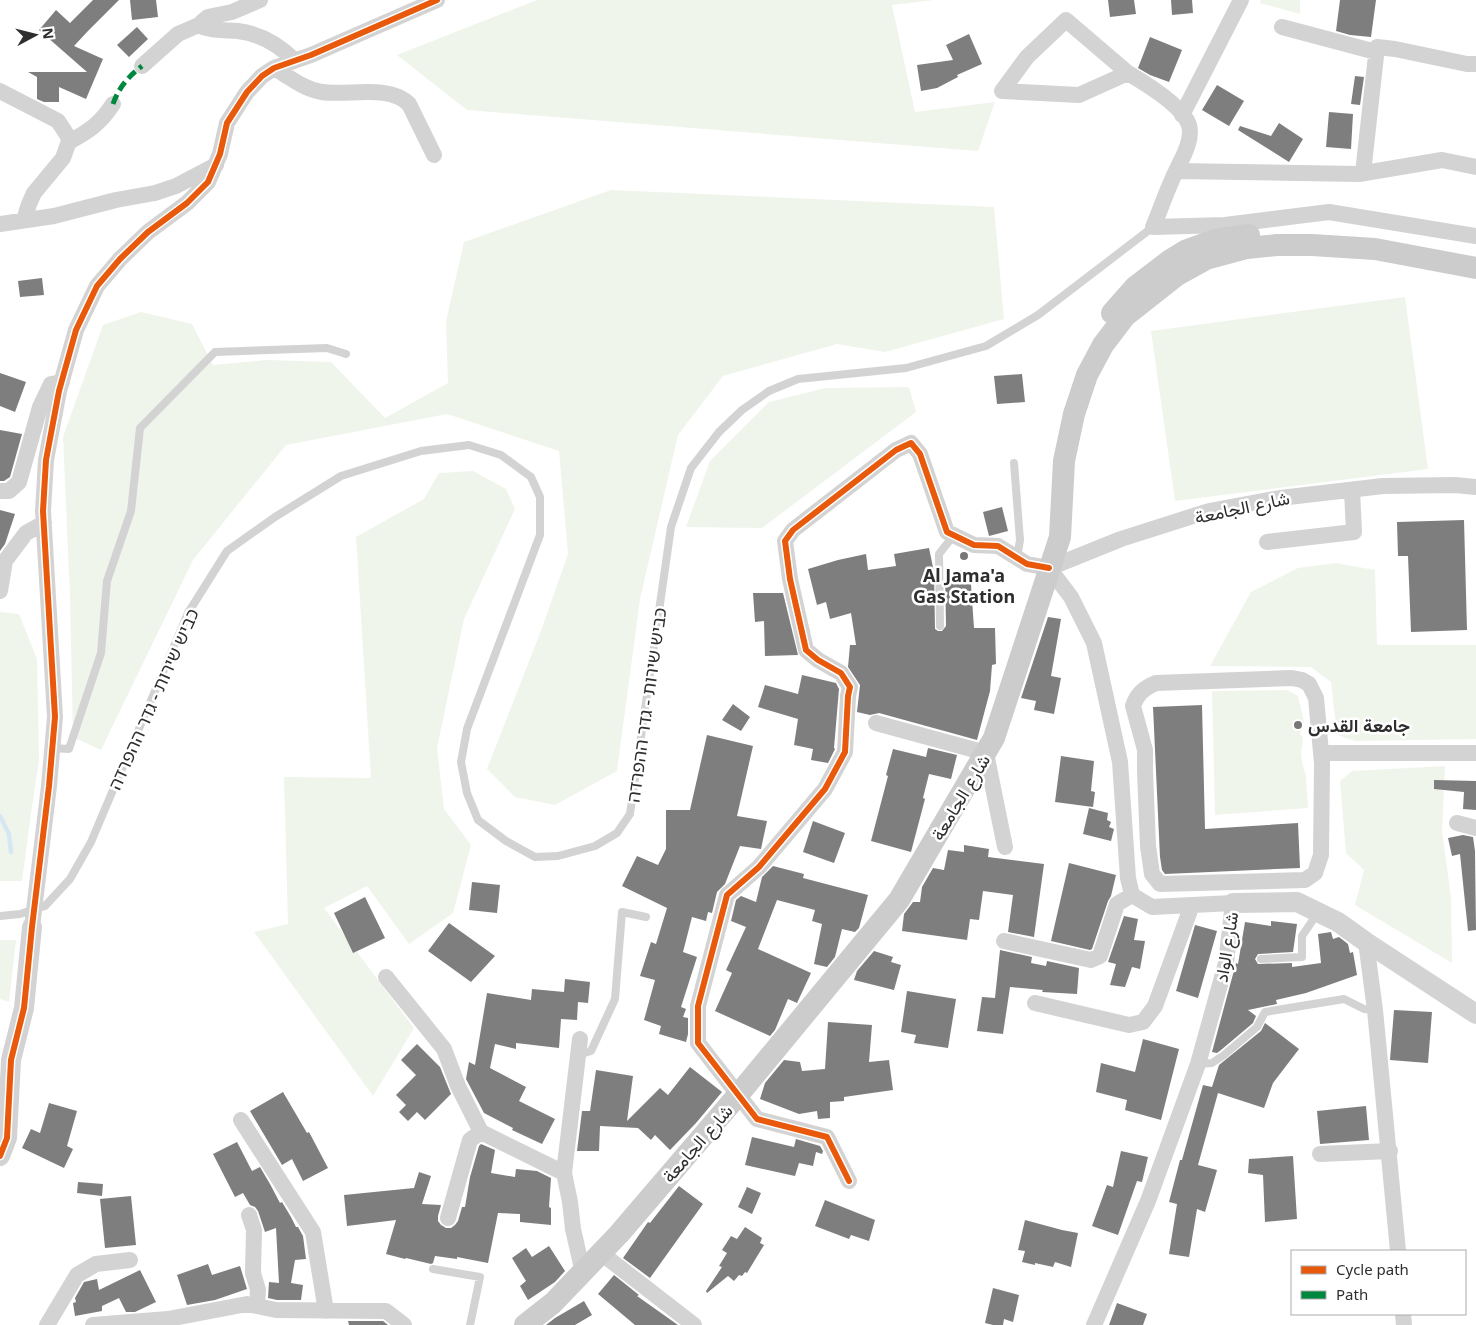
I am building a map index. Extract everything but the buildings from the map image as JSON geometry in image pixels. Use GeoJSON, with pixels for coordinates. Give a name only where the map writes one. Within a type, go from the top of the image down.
{"type":"FeatureCollection","features":[{"type":"Feature","properties":{"kind":"main road"},"geometry":{"type":"LineString","coordinates":[[1049,568],[1052,461],[1058,426],[1077,369],[1102,326],[1135,287],[1169,261],[1187,250],[1215,240],[1275,231],[1345,234],[1476,255]]}},
{"type":"Feature","properties":{"kind":"main road"},"geometry":{"type":"LineString","coordinates":[[1049,568],[1060,537],[1064,461],[1074,414],[1087,375],[1103,345],[1125,316],[1177,275],[1206,259],[1247,248],[1277,245],[1375,248],[1476,268]]}},
{"type":"Feature","properties":{"kind":"main road","name":"شارع الجامعة"},"geometry":{"type":"LineString","coordinates":[[525,1325],[553,1303],[601,1253],[738,1095],[899,900],[994,738],[1049,568]]}},
{"type":"Feature","properties":{"kind":"street"},"geometry":{"type":"LineString","coordinates":[[142,66],[178,34],[201,24],[208,17],[232,12],[260,0]]}},
{"type":"Feature","properties":{"kind":"street"},"geometry":{"type":"LineString","coordinates":[[0,1156],[7,1138],[11,1060],[24,1008],[55,717],[44,523],[46,460],[62,382],[76,330],[97,286],[120,259],[148,232],[188,203],[208,182],[220,154],[227,123],[247,92],[262,76],[274,68],[311,55],[437,0]]}},
{"type":"Feature","properties":{"kind":"street"},"geometry":{"type":"LineString","coordinates":[[1182,114],[1241,0]]}},
{"type":"Feature","properties":{"kind":"street"},"geometry":{"type":"LineString","coordinates":[[1128,73],[1079,95],[1002,91],[1026,57],[1066,20],[1128,73],[1151,87],[1180,111],[1189,125],[1189,142],[1154,227],[1225,225],[1329,212],[1476,236]]}},
{"type":"Feature","properties":{"kind":"street"},"geometry":{"type":"LineString","coordinates":[[201,24],[203,27],[211,30],[239,31],[266,38],[284,50],[294,60]]}},
{"type":"Feature","properties":{"kind":"street"},"geometry":{"type":"LineString","coordinates":[[1282,27],[1376,52]]}},
{"type":"Feature","properties":{"kind":"street"},"geometry":{"type":"LineString","coordinates":[[1363,173],[1377,47],[1476,64]]}},
{"type":"Feature","properties":{"kind":"street"},"geometry":{"type":"LineString","coordinates":[[274,68],[305,87],[323,92],[383,93],[405,100],[409,104],[434,155]]}},
{"type":"Feature","properties":{"kind":"street"},"geometry":{"type":"LineString","coordinates":[[0,91],[58,121],[69,138],[63,158],[34,193],[24,220]]}},
{"type":"Feature","properties":{"kind":"street"},"geometry":{"type":"LineString","coordinates":[[69,142],[88,131],[104,117],[113,104]]}},
{"type":"Feature","properties":{"kind":"street"},"geometry":{"type":"LineString","coordinates":[[1176,171],[1363,173],[1442,160],[1476,167]]}},
{"type":"Feature","properties":{"kind":"street"},"geometry":{"type":"LineString","coordinates":[[0,224],[54,216],[116,200],[155,193],[176,186],[216,165]]}},
{"type":"Feature","properties":{"kind":"street"},"geometry":{"type":"LineString","coordinates":[[0,491],[9,491],[19,482],[40,407],[51,384],[62,382]]}},
{"type":"Feature","properties":{"kind":"street"},"geometry":{"type":"LineString","coordinates":[[849,1181],[827,1138],[757,1118],[698,1043],[698,1006],[727,895],[759,867],[825,789],[845,752],[850,687],[841,673],[818,660],[806,650],[790,579],[785,541],[793,530],[896,450],[911,443],[920,454],[947,532],[974,544],[998,546],[1027,564],[1049,568],[1071,598],[1094,643],[1120,762],[1128,878],[1132,895],[1117,904],[1100,956],[1091,960],[1004,941]]}},
{"type":"Feature","properties":{"kind":"street","name":"شارع الجامعة"},"geometry":{"type":"LineString","coordinates":[[1049,568],[1122,539],[1209,511],[1280,498],[1352,490],[1456,484],[1476,487]]}},
{"type":"Feature","properties":{"kind":"street"},"geometry":{"type":"LineString","coordinates":[[1267,542],[1354,532],[1352,490]]}},
{"type":"Feature","properties":{"kind":"street"},"geometry":{"type":"LineString","coordinates":[[0,591],[4,561],[26,533],[44,523]]}},
{"type":"Feature","properties":{"kind":"street"},"geometry":{"type":"LineString","coordinates":[[1292,678],[1302,680],[1310,684],[1316,698],[1321,752],[1321,855],[1315,873],[1305,880],[1173,884],[1160,884],[1152,874],[1148,846],[1145,750],[1133,706],[1135,699],[1145,688],[1156,683],[1292,678]]}},
{"type":"Feature","properties":{"kind":"street"},"geometry":{"type":"LineString","coordinates":[[876,723],[986,753],[1005,847]]}},
{"type":"Feature","properties":{"kind":"street"},"geometry":{"type":"LineString","coordinates":[[1321,752],[1476,753]]}},
{"type":"Feature","properties":{"kind":"street"},"geometry":{"type":"LineString","coordinates":[[1456,822],[1476,828]]}},
{"type":"Feature","properties":{"kind":"street","name":"شارع الواد"},"geometry":{"type":"LineString","coordinates":[[1094,1325],[1148,1201],[1198,1064],[1226,963],[1233,903],[1152,907],[1132,895]]}},
{"type":"Feature","properties":{"kind":"street"},"geometry":{"type":"LineString","coordinates":[[1233,903],[1296,902],[1318,912],[1338,922],[1476,1014]]}},
{"type":"Feature","properties":{"kind":"street"},"geometry":{"type":"LineString","coordinates":[[1035,1003],[1129,1025],[1143,1022],[1155,1006],[1192,905]]}},
{"type":"Feature","properties":{"kind":"street"},"geometry":{"type":"LineString","coordinates":[[1366,942],[1390,1151],[1398,1250]]}},
{"type":"Feature","properties":{"kind":"street"},"geometry":{"type":"LineString","coordinates":[[386,977],[444,1049],[458,1086],[481,1132],[564,1173]]}},
{"type":"Feature","properties":{"kind":"street"},"geometry":{"type":"LineString","coordinates":[[579,1047],[564,1173],[573,1229],[583,1272]]}},
{"type":"Feature","properties":{"kind":"street"},"geometry":{"type":"LineString","coordinates":[[241,1120],[313,1232],[326,1311]]}},
{"type":"Feature","properties":{"kind":"street"},"geometry":{"type":"LineString","coordinates":[[448,1218],[470,1140],[481,1132]]}},
{"type":"Feature","properties":{"kind":"street"},"geometry":{"type":"LineString","coordinates":[[1320,1154],[1390,1151]]}},
{"type":"Feature","properties":{"kind":"street"},"geometry":{"type":"LineString","coordinates":[[249,1215],[254,1230],[253,1273],[258,1290],[257,1306]]}},
{"type":"Feature","properties":{"kind":"street"},"geometry":{"type":"LineString","coordinates":[[601,1253],[694,1325]]}},
{"type":"Feature","properties":{"kind":"street"},"geometry":{"type":"LineString","coordinates":[[47,1325],[78,1275],[96,1264],[130,1260]]}},
{"type":"Feature","properties":{"kind":"street"},"geometry":{"type":"LineString","coordinates":[[93,1325],[168,1319],[248,1304],[276,1310],[386,1311],[404,1325]]}},
{"type":"Feature","properties":{"kind":"lane","name":"כביש שירות - גדר ההפרדה"},"geometry":{"type":"LineString","coordinates":[[0,916],[20,914],[33,918],[70,879],[91,842],[188,613],[226,551],[341,476],[421,451],[469,445],[500,455],[531,477],[540,497],[540,535],[467,729],[461,762],[467,793],[478,820],[506,841],[535,857],[558,856],[594,846],[617,833],[630,814],[671,527],[691,468],[719,432],[742,410],[769,391],[798,379],[906,368],[986,346],[1038,315],[1154,227]]}},
{"type":"Feature","properties":{"kind":"lane"},"geometry":{"type":"LineString","coordinates":[[52,748],[69,749],[101,653],[107,581],[131,512],[140,428],[215,352],[327,348],[346,354]]}},
{"type":"Feature","properties":{"kind":"lane"},"geometry":{"type":"LineString","coordinates":[[1014,463],[1020,540],[1017,558]]}},
{"type":"Feature","properties":{"kind":"lane"},"geometry":{"type":"LineString","coordinates":[[940,626],[939,554],[954,535]]}},
{"type":"Feature","properties":{"kind":"lane"},"geometry":{"type":"LineString","coordinates":[[579,1047],[591,1051],[615,999],[622,912],[646,917]]}},
{"type":"Feature","properties":{"kind":"lane"},"geometry":{"type":"LineString","coordinates":[[1261,958],[1302,957],[1302,936],[1318,912]]}},
{"type":"Feature","properties":{"kind":"lane"},"geometry":{"type":"LineString","coordinates":[[1198,1064],[1212,1063],[1224,1055],[1257,1027],[1265,1012],[1344,999],[1364,1009],[1375,1010]]}},
{"type":"Feature","properties":{"kind":"lane"},"geometry":{"type":"LineString","coordinates":[[433,1269],[480,1277],[470,1325]]}},
{"type":"Feature","properties":{"kind":"shaded area"},"geometry":{"type":"Polygon","coordinates":[[[537,0],[934,0],[892,5],[915,112],[995,102],[978,151],[467,110],[397,55],[537,0]]]}},
{"type":"Feature","properties":{"kind":"shaded area"},"geometry":{"type":"Polygon","coordinates":[[[1261,0],[1300,0],[1300,14],[1260,3],[1261,0]]]}},
{"type":"Feature","properties":{"kind":"shaded area"},"geometry":{"type":"Polygon","coordinates":[[[611,190],[994,207],[1004,319],[885,352],[837,344],[723,376],[678,435],[640,599],[617,771],[555,805],[515,797],[487,769],[542,628],[568,554],[559,451],[447,414],[286,445],[193,560],[101,750],[73,737],[70,597],[63,437],[103,325],[141,312],[192,324],[213,365],[266,360],[331,362],[385,418],[448,383],[446,321],[464,242],[611,190]]]}},
{"type":"Feature","properties":{"kind":"shaded area"},"geometry":{"type":"Polygon","coordinates":[[[1405,297],[1428,469],[1175,501],[1151,331],[1405,297]]]}},
{"type":"Feature","properties":{"kind":"shaded area"},"geometry":{"type":"Polygon","coordinates":[[[909,387],[916,412],[762,528],[686,527],[710,461],[769,402],[826,388],[909,387]]]}},
{"type":"Feature","properties":{"kind":"shaded area"},"geometry":{"type":"Polygon","coordinates":[[[473,471],[506,489],[515,509],[464,619],[437,748],[444,809],[471,845],[453,913],[409,944],[367,886],[324,908],[414,1028],[373,1096],[254,932],[288,924],[284,777],[371,778],[356,537],[424,499],[439,473],[473,471]]]}},
{"type":"Feature","properties":{"kind":"shaded area"},"geometry":{"type":"Polygon","coordinates":[[[1336,563],[1375,570],[1377,645],[1476,645],[1476,739],[1355,741],[1337,735],[1331,682],[1311,667],[1210,666],[1251,592],[1298,568],[1336,563]]]}},
{"type":"Feature","properties":{"kind":"shaded area"},"geometry":{"type":"Polygon","coordinates":[[[0,612],[19,614],[37,659],[39,760],[22,881],[0,881],[0,612]]]}},
{"type":"Feature","properties":{"kind":"shaded area"},"geometry":{"type":"Polygon","coordinates":[[[1287,690],[1298,696],[1304,722],[1300,735],[1303,737],[1301,754],[1306,776],[1308,808],[1215,815],[1212,691],[1287,690]]]}},
{"type":"Feature","properties":{"kind":"shaded area"},"geometry":{"type":"Polygon","coordinates":[[[1445,766],[1442,831],[1451,897],[1452,963],[1355,905],[1364,870],[1346,853],[1340,781],[1352,771],[1445,766]]]}},
{"type":"Feature","properties":{"kind":"shaded area"},"geometry":{"type":"Polygon","coordinates":[[[0,940],[16,940],[9,1002],[0,999],[0,940]]]}},
{"type":"Feature","properties":{"kind":"waterway"},"geometry":{"type":"LineString","coordinates":[[0,816],[9,834],[11,852]]}},
{"type":"Feature","properties":{"kind":"marked path"},"geometry":{"type":"LineString","coordinates":[[113,104],[125,82],[142,66]]}},
{"type":"Feature","properties":{"kind":"cycle path"},"geometry":{"type":"LineString","coordinates":[[0,1156],[7,1138],[11,1060],[24,1008],[55,717],[43,511],[46,460],[59,391],[76,330],[97,286],[120,259],[148,232],[187,203],[208,182],[220,154],[227,123],[247,92],[262,76],[274,68],[311,55],[437,0]]}},
{"type":"Feature","properties":{"kind":"cycle path"},"geometry":{"type":"LineString","coordinates":[[849,1181],[827,1137],[757,1119],[698,1043],[698,1006],[727,895],[759,867],[825,789],[845,752],[850,687],[841,673],[818,660],[806,650],[790,579],[785,541],[793,530],[896,450],[911,443],[920,454],[947,532],[974,545],[998,546],[1027,564],[1049,568]]}},
{"type":"Feature","properties":{"kind":"place","name":"Al Jama'a Gas Station"},"geometry":{"type":"Point","coordinates":[964,556]}},
{"type":"Feature","properties":{"kind":"place","name":"جامعة القدس"},"geometry":{"type":"Point","coordinates":[1298,725]}}]}
